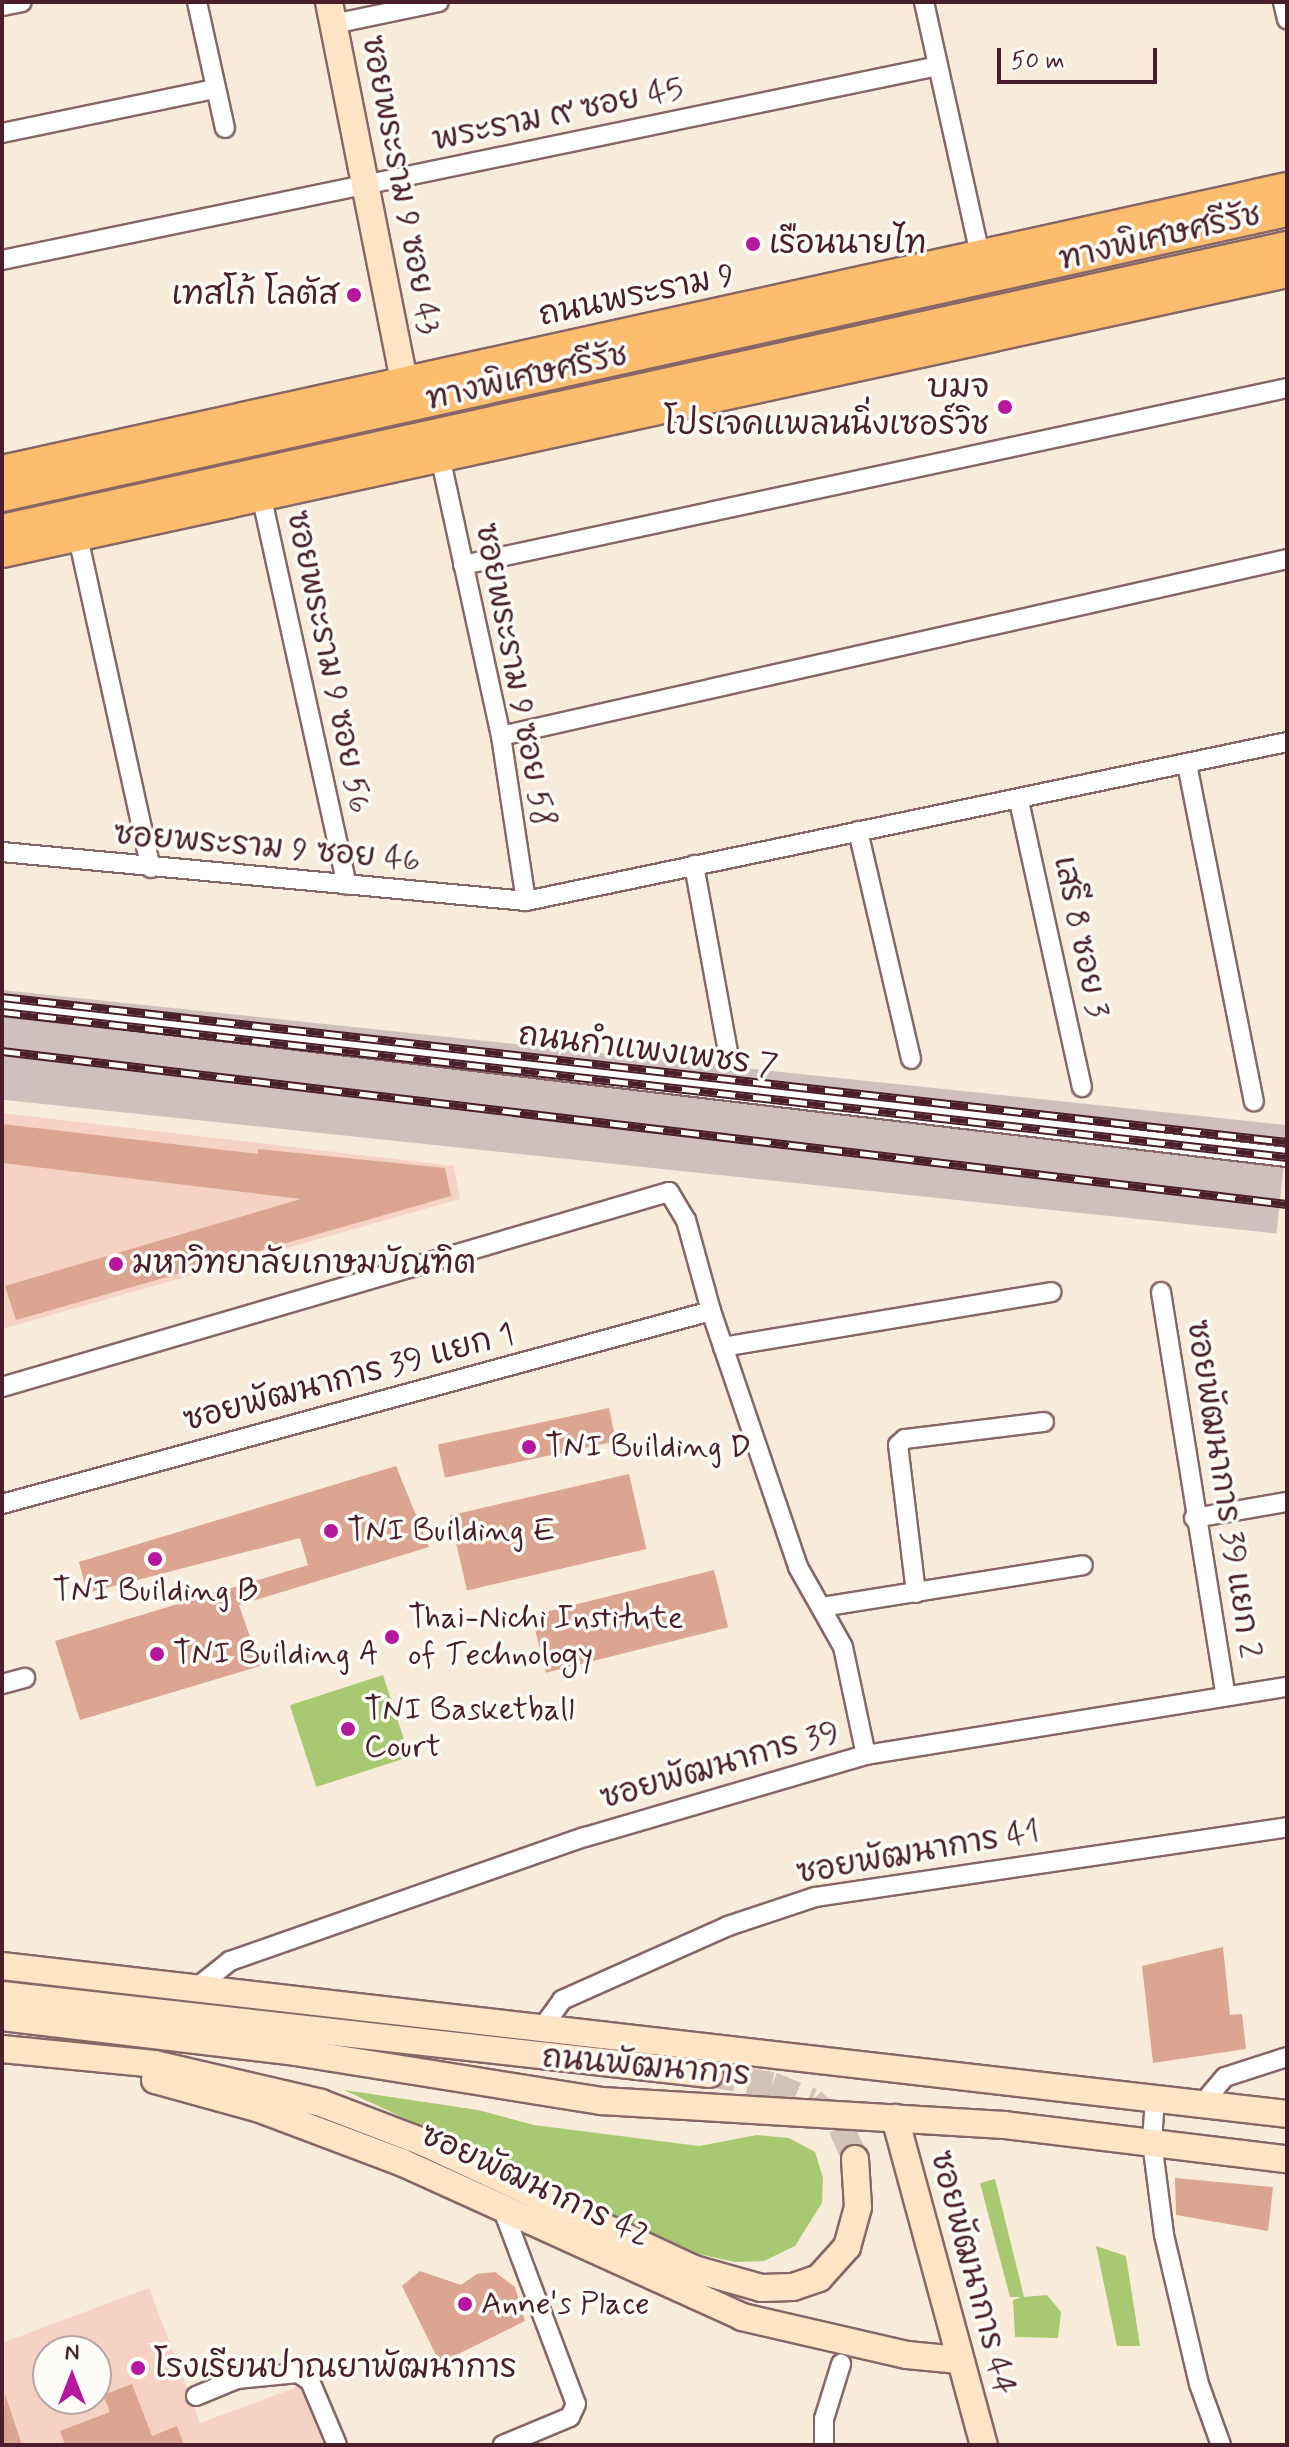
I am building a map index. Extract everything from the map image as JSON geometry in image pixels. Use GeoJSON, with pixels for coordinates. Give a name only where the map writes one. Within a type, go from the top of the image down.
{"type":"FeatureCollection","features":[{"type":"Feature","properties":{"kind":"highway","name":"ทางพิเศษศรีรัช"},"geometry":{"type":"LineString","coordinates":[[2,494],[1287,209]]}},
{"type":"Feature","properties":{"kind":"highway","name":"ทางพิเศษศรีรัช"},"geometry":{"type":"LineString","coordinates":[[2,532],[1287,249]]}},
{"type":"Feature","properties":{"kind":"main road","name":"ซอยพระราม 9 ซอย 43"},"geometry":{"type":"LineString","coordinates":[[331,13],[404,382]]}},
{"type":"Feature","properties":{"kind":"main road","name":"ถนนพระราม 9"},"geometry":{"type":"LineString","coordinates":[[2,470],[1287,187]]}},
{"type":"Feature","properties":{"kind":"main road"},"geometry":{"type":"LineString","coordinates":[[2,553],[441,461],[1287,273]]}},
{"type":"Feature","properties":{"kind":"main road","name":"ถนนพัฒนาการ"},"geometry":{"type":"LineString","coordinates":[[2,1966],[1287,2114]]}},
{"type":"Feature","properties":{"kind":"main road"},"geometry":{"type":"LineString","coordinates":[[2,1995],[710,2074]]}},
{"type":"Feature","properties":{"kind":"main road","name":"ถนนพัฒนาการ"},"geometry":{"type":"LineString","coordinates":[[2,2017],[295,2052],[602,2101],[895,2118],[1152,2142],[1287,2159]]}},
{"type":"Feature","properties":{"kind":"main road"},"geometry":{"type":"LineString","coordinates":[[2,2049],[86,2056],[216,2075],[321,2103],[425,2143],[694,2269],[761,2288],[793,2287],[819,2278],[847,2247],[858,2207],[855,2159]]}},
{"type":"Feature","properties":{"kind":"main road","name":"ซอยพัฒนาการ 42"},"geometry":{"type":"LineString","coordinates":[[86,2056],[271,2113],[401,2162],[742,2317],[893,2352],[959,2360]]}},
{"type":"Feature","properties":{"kind":"main road","name":"ซอยพัฒนาการ 44"},"geometry":{"type":"LineString","coordinates":[[895,2118],[984,2445]]}},
{"type":"Feature","properties":{"kind":"street"},"geometry":{"type":"LineString","coordinates":[[2,6],[22,2]]}},
{"type":"Feature","properties":{"kind":"street"},"geometry":{"type":"LineString","coordinates":[[197,2],[225,128]]}},
{"type":"Feature","properties":{"kind":"street"},"geometry":{"type":"LineString","coordinates":[[331,13],[439,2]]}},
{"type":"Feature","properties":{"kind":"street"},"geometry":{"type":"LineString","coordinates":[[924,2],[980,255]]}},
{"type":"Feature","properties":{"kind":"street"},"geometry":{"type":"LineString","coordinates":[[1283,2],[1287,20]]}},
{"type":"Feature","properties":{"kind":"street","name":"พระราม ๙ ซอย 45"},"geometry":{"type":"LineString","coordinates":[[2,260],[938,66]]}},
{"type":"Feature","properties":{"kind":"street"},"geometry":{"type":"LineString","coordinates":[[2,133],[215,89]]}},
{"type":"Feature","properties":{"kind":"street"},"geometry":{"type":"LineString","coordinates":[[463,565],[1287,388]]}},
{"type":"Feature","properties":{"kind":"street","name":"ซอยพระราม 9 ซอย 58"},"geometry":{"type":"LineString","coordinates":[[441,461],[501,736],[526,901]]}},
{"type":"Feature","properties":{"kind":"street","name":"ซอยพระราม 9 ซอย 56"},"geometry":{"type":"LineString","coordinates":[[262,499],[347,885]]}},
{"type":"Feature","properties":{"kind":"street"},"geometry":{"type":"LineString","coordinates":[[78,537],[151,868]]}},
{"type":"Feature","properties":{"kind":"street"},"geometry":{"type":"LineString","coordinates":[[501,736],[1287,559]]}},
{"type":"Feature","properties":{"kind":"street","name":"ซอยพระราม 9 ซอย 46"},"geometry":{"type":"LineString","coordinates":[[2,852],[526,901],[858,831],[1019,801],[1287,742]]}},
{"type":"Feature","properties":{"kind":"street"},"geometry":{"type":"LineString","coordinates":[[1187,764],[1254,1101]]}},
{"type":"Feature","properties":{"kind":"street","name":"เสรี 8 ซอย 3"},"geometry":{"type":"LineString","coordinates":[[1019,801],[1082,1087]]}},
{"type":"Feature","properties":{"kind":"street"},"geometry":{"type":"LineString","coordinates":[[858,831],[911,1059]]}},
{"type":"Feature","properties":{"kind":"street"},"geometry":{"type":"LineString","coordinates":[[694,865],[729,1057]]}},
{"type":"Feature","properties":{"kind":"street","name":"ถนนกำแพงเพชร 7"},"geometry":{"type":"LineString","coordinates":[[2,1005],[1287,1157]]}},
{"type":"Feature","properties":{"kind":"street"},"geometry":{"type":"LineString","coordinates":[[2,1387],[662,1192],[676,1196],[686,1220],[711,1311],[798,1567],[843,1647],[866,1755]]}},
{"type":"Feature","properties":{"kind":"street"},"geometry":{"type":"LineString","coordinates":[[723,1347],[1051,1292]]}},
{"type":"Feature","properties":{"kind":"street","name":"ซอยพัฒนาการ 39 แยก 2"},"geometry":{"type":"LineString","coordinates":[[1161,1292],[1194,1518],[1226,1696]]}},
{"type":"Feature","properties":{"kind":"street","name":"ซอยพัฒนาการ 39 แยก 1"},"geometry":{"type":"LineString","coordinates":[[2,1504],[711,1311]]}},
{"type":"Feature","properties":{"kind":"street"},"geometry":{"type":"LineString","coordinates":[[916,1593],[898,1445],[905,1439],[1044,1422]]}},
{"type":"Feature","properties":{"kind":"street"},"geometry":{"type":"LineString","coordinates":[[1194,1518],[1287,1502]]}},
{"type":"Feature","properties":{"kind":"street"},"geometry":{"type":"LineString","coordinates":[[822,1607],[1083,1565]]}},
{"type":"Feature","properties":{"kind":"street"},"geometry":{"type":"LineString","coordinates":[[2,1684],[25,1678]]}},
{"type":"Feature","properties":{"kind":"street","name":"ซอยพัฒนาการ 39"},"geometry":{"type":"LineString","coordinates":[[195,1989],[230,1961],[555,1847],[866,1755],[1287,1687]]}},
{"type":"Feature","properties":{"kind":"street","name":"ซอยพัฒนาการ 41"},"geometry":{"type":"LineString","coordinates":[[542,2028],[562,2000],[728,1926],[815,1897],[1287,1827]]}},
{"type":"Feature","properties":{"kind":"street"},"geometry":{"type":"LineString","coordinates":[[1203,2103],[1225,2077],[1287,2057]]}},
{"type":"Feature","properties":{"kind":"street"},"geometry":{"type":"LineString","coordinates":[[1155,2098],[1152,2142],[1167,2250],[1199,2384],[1221,2445]]}},
{"type":"Feature","properties":{"kind":"street"},"geometry":{"type":"LineString","coordinates":[[503,2210],[576,2404],[570,2417],[503,2445]]}},
{"type":"Feature","properties":{"kind":"street"},"geometry":{"type":"LineString","coordinates":[[824,2445],[824,2419],[841,2364]]}},
{"type":"Feature","properties":{"kind":"street"},"geometry":{"type":"LineString","coordinates":[[196,2396],[237,2379],[298,2373],[310,2381],[337,2445]]}},
{"type":"Feature","properties":{"kind":"shaded area"},"geometry":{"type":"Polygon","coordinates":[[[2,990],[1287,1125],[1277,1234],[2,1100],[2,990]]]}},
{"type":"Feature","properties":{"kind":"shaded area","name":"มหาวิทยาลัยเกษมบัณฑิต"},"geometry":{"type":"Polygon","coordinates":[[[2,1113],[454,1166],[460,1199],[2,1329],[2,1113]]]}},
{"type":"Feature","properties":{"kind":"shaded area","name":"โรงเรียนปาณยาพัฒนาการ"},"geometry":{"type":"Polygon","coordinates":[[[149,2288],[200,2423],[303,2385],[326,2445],[2,2445],[2,2343],[149,2288]]]}},
{"type":"Feature","properties":{"kind":"green space","name":"TNI Basketball Court"},"geometry":{"type":"Polygon","coordinates":[[[383,1675],[410,1757],[316,1787],[290,1705],[383,1675]]]}},
{"type":"Feature","properties":{"kind":"green space"},"geometry":{"type":"Polygon","coordinates":[[[344,2090],[478,2110],[534,2125],[699,2146],[757,2135],[789,2138],[815,2152],[823,2178],[822,2203],[795,2246],[764,2261],[735,2262],[690,2252],[344,2090]]]}},
{"type":"Feature","properties":{"kind":"green space"},"geometry":{"type":"Polygon","coordinates":[[[995,2179],[1024,2297],[1047,2295],[1061,2312],[1058,2338],[1015,2337],[1013,2300],[1021,2297],[1010,2297],[980,2183],[995,2179]]]}},
{"type":"Feature","properties":{"kind":"green space"},"geometry":{"type":"Polygon","coordinates":[[[1096,2246],[1126,2256],[1140,2346],[1117,2346],[1096,2246]]]}},
{"type":"Feature","properties":{"kind":"building"},"geometry":{"type":"Polygon","coordinates":[[[2,1124],[258,1154],[258,1149],[445,1168],[451,1196],[16,1320],[5,1286],[301,1199],[2,1163],[2,1124]]]}},
{"type":"Feature","properties":{"kind":"building","name":"TNI Building D"},"geometry":{"type":"Polygon","coordinates":[[[609,1408],[616,1441],[445,1478],[438,1444],[609,1408]]]}},
{"type":"Feature","properties":{"kind":"building"},"geometry":{"type":"Polygon","coordinates":[[[396,1466],[429,1547],[239,1605],[260,1666],[80,1720],[55,1641],[308,1565],[300,1538],[87,1593],[79,1562],[396,1466]]]}},
{"type":"Feature","properties":{"kind":"building"},"geometry":{"type":"Polygon","coordinates":[[[629,1474],[646,1549],[467,1590],[450,1515],[629,1474]]]}},
{"type":"Feature","properties":{"kind":"building"},"geometry":{"type":"Polygon","coordinates":[[[714,1570],[728,1627],[546,1673],[532,1615],[714,1570]]]}},
{"type":"Feature","properties":{"kind":"building"},"geometry":{"type":"Polygon","coordinates":[[[1223,1947],[1230,2015],[1242,2014],[1246,2049],[1153,2063],[1142,1966],[1223,1947]]]}},
{"type":"Feature","properties":{"kind":"building"},"geometry":{"type":"Polygon","coordinates":[[[1175,2178],[1273,2187],[1268,2231],[1176,2215],[1175,2178]]]}},
{"type":"Feature","properties":{"kind":"building","name":"Anne's Place"},"geometry":{"type":"Polygon","coordinates":[[[420,2271],[461,2285],[477,2274],[495,2272],[515,2287],[525,2321],[440,2363],[402,2286],[420,2271]]]}},
{"type":"Feature","properties":{"kind":"building"},"geometry":{"type":"Polygon","coordinates":[[[132,2384],[152,2436],[177,2426],[184,2445],[65,2445],[60,2431],[102,2415],[112,2415],[112,2392],[132,2384]]]}},
{"type":"Feature","properties":{"kind":"building"},"geometry":{"type":"Polygon","coordinates":[[[5,2394],[22,2445],[2,2445],[5,2394]]]}},
{"type":"Feature","properties":{"kind":"tunnel"},"geometry":{"type":"LineString","coordinates":[[710,2074],[772,2085],[812,2101],[841,2127],[855,2159]]}},
{"type":"Feature","properties":{"kind":"railway"},"geometry":{"type":"LineString","coordinates":[[2,997],[1287,1142]]}},
{"type":"Feature","properties":{"kind":"railway"},"geometry":{"type":"LineString","coordinates":[[2,1012],[1287,1157]]}},
{"type":"Feature","properties":{"kind":"railway"},"geometry":{"type":"LineString","coordinates":[[2,1051],[1287,1204]]}},
{"type":"Feature","properties":{"kind":"place","name":"เรือนนายไท"},"geometry":{"type":"Point","coordinates":[753,244]}},
{"type":"Feature","properties":{"kind":"place","name":"เทสโก้ โลตัส"},"geometry":{"type":"Point","coordinates":[354,295]}},
{"type":"Feature","properties":{"kind":"place","name":"บมจ โปรเจคแพลนนิ่งเซอร์วิช"},"geometry":{"type":"Point","coordinates":[1005,407]}},
{"type":"Feature","properties":{"kind":"place","name":"มหาวิทยาลัยเกษมบัณฑิต"},"geometry":{"type":"Point","coordinates":[116,1264]}},
{"type":"Feature","properties":{"kind":"place","name":"TNI Building D"},"geometry":{"type":"Point","coordinates":[529,1447]}},
{"type":"Feature","properties":{"kind":"place","name":"TNI Building E"},"geometry":{"type":"Point","coordinates":[331,1531]}},
{"type":"Feature","properties":{"kind":"place","name":"TNI Building B"},"geometry":{"type":"Point","coordinates":[155,1559]}},
{"type":"Feature","properties":{"kind":"place","name":"Thai-Nichi Institute of Technology"},"geometry":{"type":"Point","coordinates":[392,1637]}},
{"type":"Feature","properties":{"kind":"place","name":"TNI Building A"},"geometry":{"type":"Point","coordinates":[157,1654]}},
{"type":"Feature","properties":{"kind":"place","name":"TNI Basketball Court"},"geometry":{"type":"Point","coordinates":[348,1729]}},
{"type":"Feature","properties":{"kind":"place","name":"Anne's Place"},"geometry":{"type":"Point","coordinates":[465,2304]}},
{"type":"Feature","properties":{"kind":"place","name":"โรงเรียนปาณยาพัฒนาการ"},"geometry":{"type":"Point","coordinates":[138,2368]}}]}
